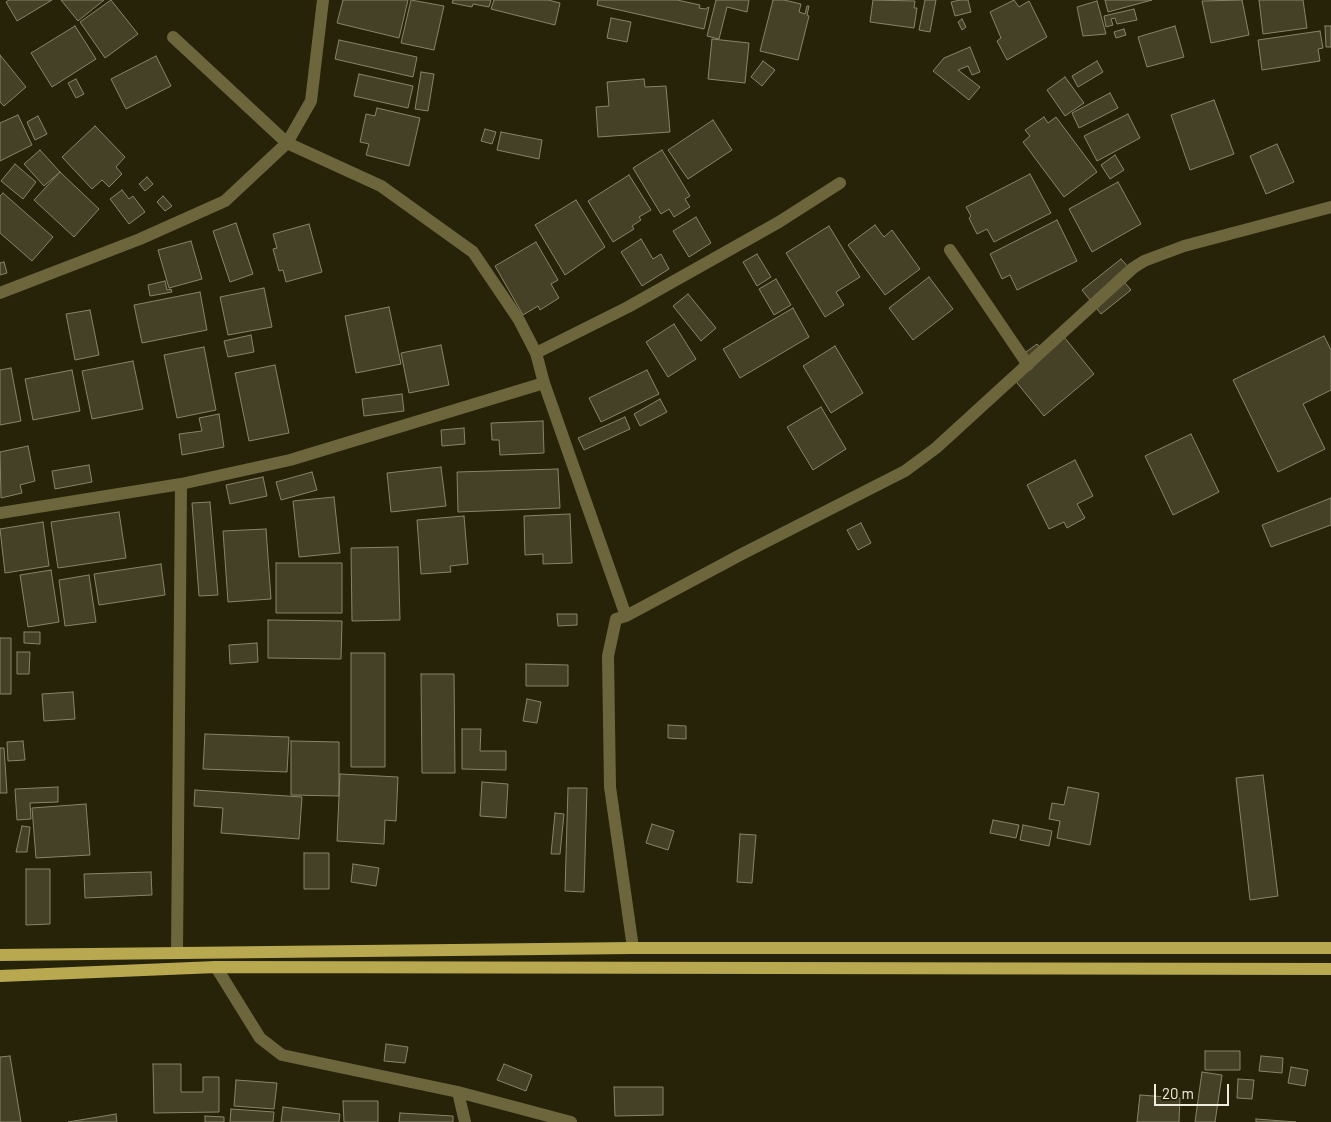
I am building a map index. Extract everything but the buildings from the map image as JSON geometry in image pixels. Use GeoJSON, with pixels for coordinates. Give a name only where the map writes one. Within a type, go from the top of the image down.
{"type":"FeatureCollection","features":[{"type":"Feature","properties":{"kind":"main road"},"geometry":{"type":"LineString","coordinates":[[0,956],[177,952],[633,948],[1331,948]]}},
{"type":"Feature","properties":{"kind":"main road"},"geometry":{"type":"LineString","coordinates":[[717,966],[721,948]]}},
{"type":"Feature","properties":{"kind":"main road"},"geometry":{"type":"LineString","coordinates":[[0,976],[216,967],[1331,968]]}},
{"type":"Feature","properties":{"kind":"street"},"geometry":{"type":"LineString","coordinates":[[0,293],[140,239],[225,201],[287,143],[311,101],[323,0]]}},
{"type":"Feature","properties":{"kind":"street"},"geometry":{"type":"LineString","coordinates":[[173,37],[287,143],[381,186],[473,252],[519,320],[536,353],[544,383],[626,616]]}},
{"type":"Feature","properties":{"kind":"street"},"geometry":{"type":"LineString","coordinates":[[536,353],[628,308],[779,222],[840,183]]}},
{"type":"Feature","properties":{"kind":"street"},"geometry":{"type":"LineString","coordinates":[[633,948],[610,787],[608,656],[616,619],[626,616],[742,554],[905,472],[936,448],[1133,268],[1144,261],[1184,246],[1331,207]]}},
{"type":"Feature","properties":{"kind":"street"},"geometry":{"type":"LineString","coordinates":[[950,250],[1028,365]]}},
{"type":"Feature","properties":{"kind":"street"},"geometry":{"type":"LineString","coordinates":[[0,513],[182,484],[290,460],[544,383]]}},
{"type":"Feature","properties":{"kind":"street"},"geometry":{"type":"LineString","coordinates":[[177,952],[182,484]]}},
{"type":"Feature","properties":{"kind":"street"},"geometry":{"type":"LineString","coordinates":[[216,967],[260,1038],[282,1055],[458,1092],[571,1122]]}},
{"type":"Feature","properties":{"kind":"street"},"geometry":{"type":"LineString","coordinates":[[458,1092],[465,1122]]}}]}
